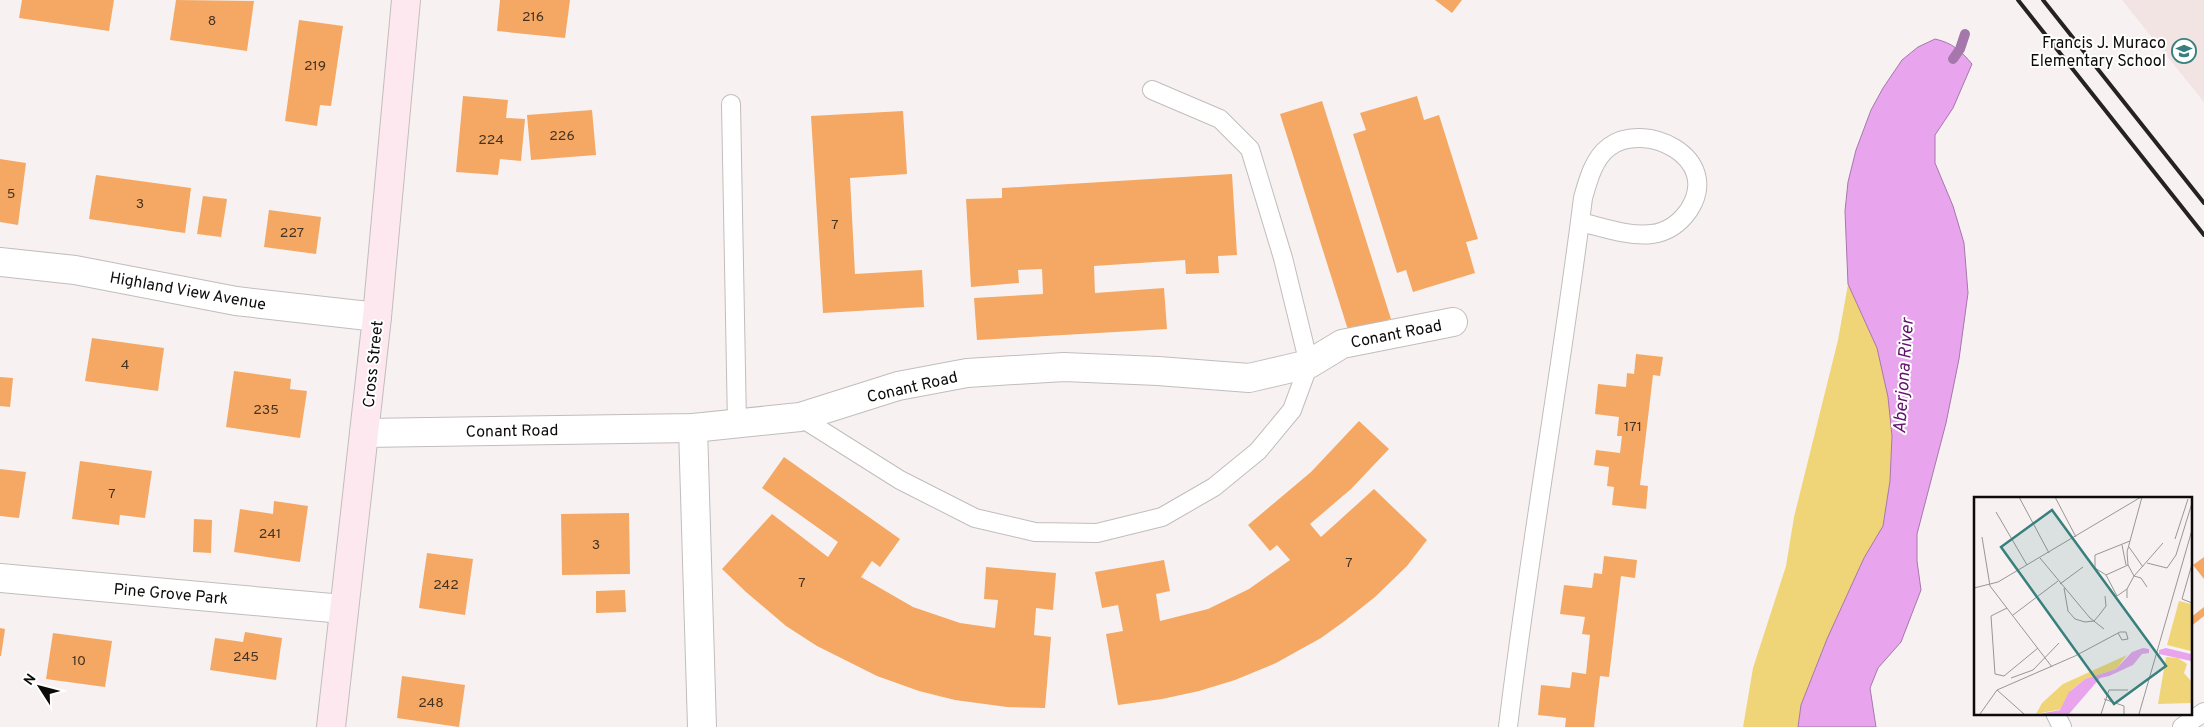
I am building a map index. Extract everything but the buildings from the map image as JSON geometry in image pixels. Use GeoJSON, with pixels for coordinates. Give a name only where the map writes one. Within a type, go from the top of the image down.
{"type":"FeatureCollection","features":[{"type":"Feature","properties":{"kind":"street","name":"Cross Street"},"geometry":{"type":"LineString","coordinates":[[331,727],[377,318],[406,0]]}},
{"type":"Feature","properties":{"kind":"street","name":"Highland View Avenue"},"geometry":{"type":"LineString","coordinates":[[0,262],[75,270],[236,301],[377,318]]}},
{"type":"Feature","properties":{"kind":"street","name":"Conant Road"},"geometry":{"type":"LineString","coordinates":[[364,433],[693,428],[737,424],[800,417],[898,386],[967,373],[1064,367],[1158,371],[1249,378],[1308,364],[1342,344],[1453,322]]}},
{"type":"Feature","properties":{"kind":"street"},"geometry":{"type":"LineString","coordinates":[[693,428],[702,727]]}},
{"type":"Feature","properties":{"kind":"street","name":"Pine Grove Park"},"geometry":{"type":"LineString","coordinates":[[0,578],[343,608]]}},
{"type":"Feature","properties":{"kind":"lane"},"geometry":{"type":"LineString","coordinates":[[800,417],[900,480],[975,518],[1035,532],[1097,533],[1162,517],[1214,487],[1258,451],[1292,410],[1308,364],[1283,258],[1250,149],[1220,119],[1152,90]]}},
{"type":"Feature","properties":{"kind":"lane"},"geometry":{"type":"LineString","coordinates":[[731,104],[737,424]]}},
{"type":"Feature","properties":{"kind":"lane"},"geometry":{"type":"LineString","coordinates":[[1508,727],[1522,612],[1580,222],[1589,176],[1599,158],[1609,146],[1624,140],[1645,138],[1665,143],[1681,152],[1696,171],[1697,187],[1693,203],[1683,219],[1669,229],[1651,234],[1630,233],[1580,222]]}},
{"type":"Feature","properties":{"kind":"lane"},"geometry":{"type":"LineString","coordinates":[[2182,727],[2204,712]]}},
{"type":"Feature","properties":{"kind":"lane"},"geometry":{"type":"LineString","coordinates":[[2056,714],[2062,727]]}},
{"type":"Feature","properties":{"kind":"shaded area","name":"Francis J. Muraco Elementary School"},"geometry":{"type":"Polygon","coordinates":[[[2122,0],[2204,0],[2204,102],[2122,0]]]}},
{"type":"Feature","properties":{"kind":"shaded area"},"geometry":{"type":"Polygon","coordinates":[[[1848,284],[1877,348],[1888,397],[1892,436],[1890,481],[1883,526],[1864,558],[1827,639],[1801,705],[1798,727],[1743,727],[1753,668],[1786,566],[1794,517],[1838,340],[1848,284]]]}},
{"type":"Feature","properties":{"kind":"water"},"geometry":{"type":"Polygon","coordinates":[[[1935,39],[1956,48],[1972,64],[1953,108],[1935,135],[1935,163],[1953,206],[1964,243],[1968,293],[1959,359],[1946,423],[1917,534],[1917,561],[1921,590],[1901,642],[1878,668],[1870,688],[1876,727],[1798,727],[1801,705],[1827,639],[1864,558],[1883,526],[1890,481],[1892,436],[1888,397],[1877,348],[1848,284],[1845,211],[1848,182],[1856,150],[1871,110],[1883,88],[1902,60],[1918,47],[1935,39]]]}},
{"type":"Feature","properties":{"kind":"waterway","name":"Aberjona River"},"geometry":{"type":"LineString","coordinates":[[1953,59],[1960,49],[1965,34]]}},
{"type":"Feature","properties":{"kind":"railway"},"geometry":{"type":"LineString","coordinates":[[2018,0],[2204,235]]}},
{"type":"Feature","properties":{"kind":"railway"},"geometry":{"type":"LineString","coordinates":[[2043,0],[2204,203]]}},
{"type":"Feature","properties":{"kind":"place","name":"Francis J. Muraco Elementary School"},"geometry":{"type":"Point","coordinates":[2184,51]}}]}
